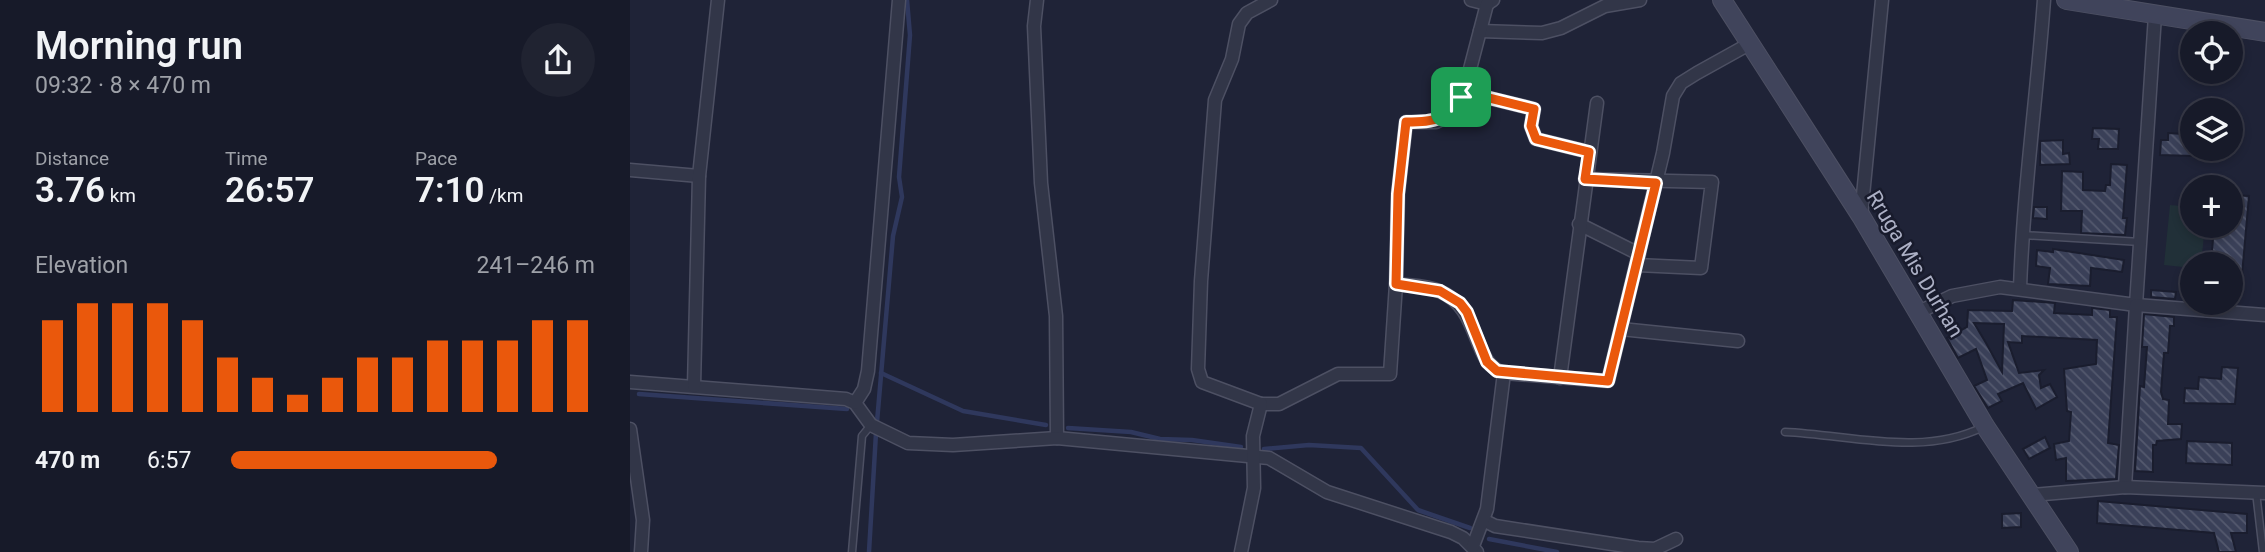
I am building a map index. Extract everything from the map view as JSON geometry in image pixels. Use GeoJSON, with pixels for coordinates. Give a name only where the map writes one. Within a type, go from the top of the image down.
{"type":"FeatureCollection","features":[{"type":"Feature","properties":{"kind":"street"},"geometry":{"type":"LineString","coordinates":[[694,386],[699,176],[718,0]]}},
{"type":"Feature","properties":{"kind":"street"},"geometry":{"type":"LineString","coordinates":[[855,402],[864,389],[868,371],[899,0]]}},
{"type":"Feature","properties":{"kind":"street"},"geometry":{"type":"LineString","coordinates":[[1037,0],[1034,26],[1041,183],[1056,316],[1057,438]]}},
{"type":"Feature","properties":{"kind":"street"},"geometry":{"type":"LineString","coordinates":[[1271,0],[1247,13],[1239,24],[1232,59],[1215,100],[1198,359],[1202,382],[1261,404],[1279,404],[1338,374],[1390,374],[1398,194],[1406,122],[1436,122],[1465,92],[1480,30],[1490,2],[1471,0]]}},
{"type":"Feature","properties":{"kind":"street"},"geometry":{"type":"LineString","coordinates":[[1480,30],[1542,33],[1561,28],[1593,10],[1621,1],[1640,0]]}},
{"type":"Feature","properties":{"kind":"street","name":"Rruga Mis Durhan"},"geometry":{"type":"LineString","coordinates":[[1722,0],[1861,216],[1985,426],[2068,552]]}},
{"type":"Feature","properties":{"kind":"street"},"geometry":{"type":"LineString","coordinates":[[1861,216],[1882,0]]}},
{"type":"Feature","properties":{"kind":"street"},"geometry":{"type":"LineString","coordinates":[[2020,289],[2021,235],[2044,0]]}},
{"type":"Feature","properties":{"kind":"street"},"geometry":{"type":"LineString","coordinates":[[2066,0],[2265,32]]}},
{"type":"Feature","properties":{"kind":"street"},"geometry":{"type":"LineString","coordinates":[[2124,487],[2155,15]]}},
{"type":"Feature","properties":{"kind":"street"},"geometry":{"type":"LineString","coordinates":[[1396,284],[1440,291],[1460,303],[1467,312],[1487,362],[1504,373],[1608,381],[1656,183],[1670,110],[1681,83],[1751,43]]}},
{"type":"Feature","properties":{"kind":"street"},"geometry":{"type":"LineString","coordinates":[[1465,92],[1534,109],[1531,126],[1536,139],[1589,152]]}},
{"type":"Feature","properties":{"kind":"street"},"geometry":{"type":"LineString","coordinates":[[1560,378],[1597,103]]}},
{"type":"Feature","properties":{"kind":"street"},"geometry":{"type":"LineString","coordinates":[[630,170],[699,176]]}},
{"type":"Feature","properties":{"kind":"street"},"geometry":{"type":"LineString","coordinates":[[1579,224],[1638,260],[1701,268],[1712,182],[1656,183],[1585,179]]}},
{"type":"Feature","properties":{"kind":"street"},"geometry":{"type":"LineString","coordinates":[[1917,313],[1952,296],[1976,289],[2020,289],[2136,305],[2265,315]]}},
{"type":"Feature","properties":{"kind":"street"},"geometry":{"type":"LineString","coordinates":[[1621,329],[1738,341]]}},
{"type":"Feature","properties":{"kind":"street"},"geometry":{"type":"LineString","coordinates":[[630,382],[831,397],[855,402],[871,425],[892,438],[928,444],[1057,438],[1254,456],[1280,462],[1327,492],[1427,523],[1463,538],[1475,549],[1485,521],[1504,373]]}},
{"type":"Feature","properties":{"kind":"street"},"geometry":{"type":"LineString","coordinates":[[1241,552],[1254,488],[1253,436],[1261,404]]}},
{"type":"Feature","properties":{"kind":"street"},"geometry":{"type":"LineString","coordinates":[[630,429],[643,520],[641,552]]}},
{"type":"Feature","properties":{"kind":"street"},"geometry":{"type":"LineString","coordinates":[[2032,495],[2087,488],[2124,487],[2261,492]]}},
{"type":"Feature","properties":{"kind":"street"},"geometry":{"type":"LineString","coordinates":[[1485,521],[1495,526],[1638,548],[1655,549],[1676,539]]}},
{"type":"Feature","properties":{"kind":"lane"},"geometry":{"type":"LineString","coordinates":[[2021,235],[2141,242]]}},
{"type":"Feature","properties":{"kind":"lane"},"geometry":{"type":"LineString","coordinates":[[852,552],[862,436],[871,425]]}},
{"type":"Feature","properties":{"kind":"lane"},"geometry":{"type":"LineString","coordinates":[[1786,432],[1855,440],[1928,442],[1948,441],[1985,426]]}},
{"type":"Feature","properties":{"kind":"lane"},"geometry":{"type":"LineString","coordinates":[[2261,492],[2263,552]]}},
{"type":"Feature","properties":{"kind":"shaded area"},"geometry":{"type":"Polygon","coordinates":[[[2170,205],[2180,206],[2180,238],[2204,238],[2202,252],[2180,252],[2180,267],[2164,265],[2170,205]]]}},
{"type":"Feature","properties":{"kind":"building"},"geometry":{"type":"Polygon","coordinates":[[[2093,128],[2119,129],[2118,149],[2098,149],[2099,139],[2092,139],[2093,128]]]}},
{"type":"Feature","properties":{"kind":"building"},"geometry":{"type":"Polygon","coordinates":[[[2168,133],[2180,134],[2180,156],[2160,155],[2161,140],[2168,140],[2168,133]]]}},
{"type":"Feature","properties":{"kind":"building"},"geometry":{"type":"Polygon","coordinates":[[[2063,140],[2063,154],[2069,153],[2070,164],[2040,165],[2040,141],[2063,140]]]}},
{"type":"Feature","properties":{"kind":"building"},"geometry":{"type":"Polygon","coordinates":[[[2111,164],[2127,165],[2123,218],[2127,218],[2125,235],[2081,233],[2082,211],[2061,211],[2062,171],[2083,172],[2083,190],[2105,191],[2106,185],[2110,185],[2111,164]]]}},
{"type":"Feature","properties":{"kind":"building"},"geometry":{"type":"Polygon","coordinates":[[[2243,196],[2249,196],[2243,264],[2243,252],[2212,252],[2213,238],[2243,238],[2243,196]]]}},
{"type":"Feature","properties":{"kind":"building"},"geometry":{"type":"Polygon","coordinates":[[[2034,207],[2047,207],[2047,219],[2033,218],[2034,207]]]}},
{"type":"Feature","properties":{"kind":"building"},"geometry":{"type":"Polygon","coordinates":[[[2053,249],[2124,260],[2122,272],[2091,268],[2090,286],[2048,284],[2050,268],[2036,266],[2037,250],[2053,252],[2053,249]]]}},
{"type":"Feature","properties":{"kind":"building"},"geometry":{"type":"Polygon","coordinates":[[[2151,290],[2176,292],[2175,299],[2151,297],[2151,290]]]}},
{"type":"Feature","properties":{"kind":"building"},"geometry":{"type":"Polygon","coordinates":[[[2013,300],[2055,303],[2054,313],[2092,315],[2092,308],[2110,310],[2110,317],[2117,317],[2108,443],[2119,445],[2116,479],[2066,481],[2066,458],[2056,460],[2054,444],[2069,441],[2071,412],[2067,411],[2064,369],[2096,364],[2097,340],[2022,336],[2022,343],[2008,342],[2019,373],[2044,370],[2039,375],[2041,388],[2050,384],[2057,397],[2036,409],[2023,383],[1998,394],[2002,401],[1988,408],[1974,386],[1987,380],[1976,349],[1958,358],[1947,338],[1967,327],[1968,310],[2012,311],[2013,300]],[[1974,323],[2002,372],[2004,324],[1974,323]]]}},
{"type":"Feature","properties":{"kind":"building"},"geometry":{"type":"Polygon","coordinates":[[[2144,314],[2174,317],[2174,326],[2170,326],[2168,353],[2164,353],[2161,392],[2163,399],[2169,400],[2168,424],[2182,424],[2181,439],[2157,441],[2156,445],[2153,445],[2153,472],[2135,471],[2140,386],[2144,387],[2147,347],[2142,347],[2144,314]]]}},
{"type":"Feature","properties":{"kind":"building"},"geometry":{"type":"Polygon","coordinates":[[[2222,367],[2238,368],[2235,404],[2184,403],[2185,388],[2198,389],[2199,377],[2221,379],[2222,367]]]}},
{"type":"Feature","properties":{"kind":"building"},"geometry":{"type":"Polygon","coordinates":[[[2045,437],[2050,448],[2029,459],[2023,449],[2045,437]]]}},
{"type":"Feature","properties":{"kind":"building"},"geometry":{"type":"Polygon","coordinates":[[[2187,441],[2232,443],[2232,465],[2186,463],[2187,441]]]}},
{"type":"Feature","properties":{"kind":"building"},"geometry":{"type":"Polygon","coordinates":[[[2098,501],[2247,514],[2247,533],[2231,533],[2236,552],[2219,552],[2214,533],[2097,523],[2098,501]]]}},
{"type":"Feature","properties":{"kind":"building"},"geometry":{"type":"Polygon","coordinates":[[[2021,513],[2021,527],[2002,528],[2002,514],[2021,513]]]}},
{"type":"Feature","properties":{"kind":"waterway"},"geometry":{"type":"LineString","coordinates":[[877,422],[893,236],[902,197],[899,177],[910,35],[907,0]]}},
{"type":"Feature","properties":{"kind":"waterway"},"geometry":{"type":"LineString","coordinates":[[881,373],[963,411],[1046,425]]}},
{"type":"Feature","properties":{"kind":"waterway"},"geometry":{"type":"LineString","coordinates":[[639,394],[847,409]]}},
{"type":"Feature","properties":{"kind":"waterway"},"geometry":{"type":"LineString","coordinates":[[1068,428],[1131,432],[1160,439],[1192,440],[1241,447]]}},
{"type":"Feature","properties":{"kind":"waterway"},"geometry":{"type":"LineString","coordinates":[[869,552],[876,433]]}},
{"type":"Feature","properties":{"kind":"waterway"},"geometry":{"type":"LineString","coordinates":[[1264,449],[1309,445],[1361,448],[1418,510],[1470,528]]}},
{"type":"Feature","properties":{"kind":"waterway"},"geometry":{"type":"LineString","coordinates":[[1489,539],[1557,552]]}},
{"type":"Feature","properties":{"kind":"route"},"geometry":{"type":"LineString","coordinates":[[1465,92],[1534,109],[1531,126],[1536,139],[1542,143],[1589,152],[1585,179],[1656,183],[1608,381],[1497,371],[1487,362],[1467,312],[1460,303],[1440,291],[1396,284],[1398,194],[1406,122],[1436,122],[1461,97],[1465,92]]}}]}
